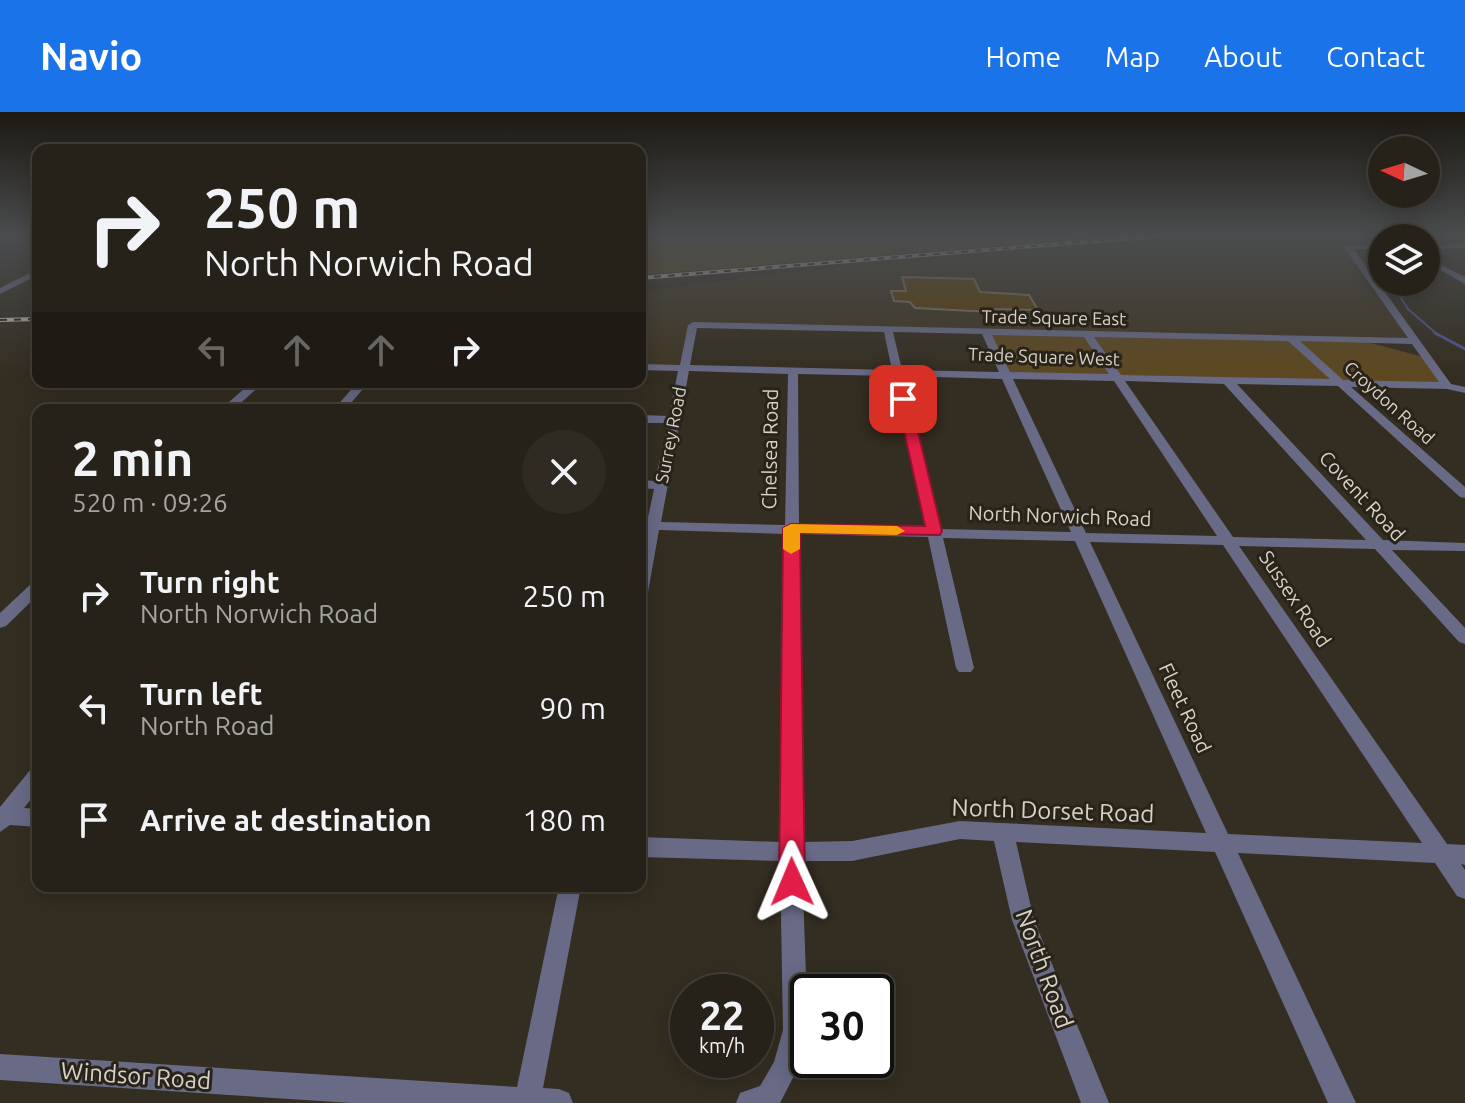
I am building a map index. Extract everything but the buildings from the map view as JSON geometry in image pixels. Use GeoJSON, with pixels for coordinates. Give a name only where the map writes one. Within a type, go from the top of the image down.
{"type":"FeatureCollection","features":[{"type":"Feature","properties":{"kind":"street"},"geometry":{"type":"LineString","coordinates":[[1383,296],[1447,386]]}},
{"type":"Feature","properties":{"kind":"street","name":"Trade Square East"},"geometry":{"type":"LineString","coordinates":[[693,325],[1415,341]]}},
{"type":"Feature","properties":{"kind":"street","name":"Surrey Road"},"geometry":{"type":"LineString","coordinates":[[646,557],[693,325]]}},
{"type":"Feature","properties":{"kind":"street"},"geometry":{"type":"LineString","coordinates":[[888,330],[965,668]]}},
{"type":"Feature","properties":{"kind":"street","name":"Fleet Road"},"geometry":{"type":"LineString","coordinates":[[986,333],[1342,1103]]}},
{"type":"Feature","properties":{"kind":"street","name":"Sussex Road"},"geometry":{"type":"LineString","coordinates":[[1088,335],[1465,889]]}},
{"type":"Feature","properties":{"kind":"street","name":"Croydon Road"},"geometry":{"type":"LineString","coordinates":[[1290,338],[1465,494]]}},
{"type":"Feature","properties":{"kind":"street","name":"Trade Square West"},"geometry":{"type":"LineString","coordinates":[[646,367],[1340,383],[1447,386],[1465,390]]}},
{"type":"Feature","properties":{"kind":"street","name":"Chelsea Road"},"geometry":{"type":"LineString","coordinates":[[760,1100],[785,1068],[796,1030],[791,852],[793,372]]}},
{"type":"Feature","properties":{"kind":"street","name":"Covent Road"},"geometry":{"type":"LineString","coordinates":[[1228,381],[1465,638]]}},
{"type":"Feature","properties":{"kind":"street"},"geometry":{"type":"LineString","coordinates":[[233,404],[252,388]]}},
{"type":"Feature","properties":{"kind":"street"},"geometry":{"type":"LineString","coordinates":[[344,404],[359,388]]}},
{"type":"Feature","properties":{"kind":"street"},"geometry":{"type":"LineString","coordinates":[[646,419],[672,420]]}},
{"type":"Feature","properties":{"kind":"street"},"geometry":{"type":"LineString","coordinates":[[646,484],[661,485]]}},
{"type":"Feature","properties":{"kind":"street","name":"North Norwich Road"},"geometry":{"type":"LineString","coordinates":[[654,526],[1465,547]]}},
{"type":"Feature","properties":{"kind":"street"},"geometry":{"type":"LineString","coordinates":[[0,622],[32,592]]}},
{"type":"Feature","properties":{"kind":"street"},"geometry":{"type":"LineString","coordinates":[[2,818],[32,782]]}},
{"type":"Feature","properties":{"kind":"street"},"geometry":{"type":"LineString","coordinates":[[2,818],[32,818]]}},
{"type":"Feature","properties":{"kind":"street","name":"North Dorset Road"},"geometry":{"type":"LineString","coordinates":[[646,847],[852,851],[947,832],[1003,832],[1465,855]]}},
{"type":"Feature","properties":{"kind":"street","name":"North Road"},"geometry":{"type":"LineString","coordinates":[[1003,832],[1033,948],[1095,1103]]}},
{"type":"Feature","properties":{"kind":"street"},"geometry":{"type":"LineString","coordinates":[[527,1102],[569,892]]}},
{"type":"Feature","properties":{"kind":"street","name":"Windsor Road"},"geometry":{"type":"LineString","coordinates":[[0,1067],[559,1103]]}},
{"type":"Feature","properties":{"kind":"shaded area"},"geometry":{"type":"Polygon","coordinates":[[[715,282],[1368,282],[1368,296],[1383,296],[1415,341],[693,325],[684,368],[646,367],[646,291],[715,282]]]}},
{"type":"Feature","properties":{"kind":"shaded area"},"geometry":{"type":"Polygon","coordinates":[[[986,333],[1347,340],[1427,358],[1447,386],[1005,377],[986,333]]]}},
{"type":"Feature","properties":{"kind":"waterway"},"geometry":{"type":"LineString","coordinates":[[1400,296],[1408,309],[1437,334]]}},
{"type":"Feature","properties":{"kind":"waterway"},"geometry":{"type":"LineString","coordinates":[[1437,334],[1465,349]]}},
{"type":"Feature","properties":{"kind":"railway"},"geometry":{"type":"LineString","coordinates":[[0,320],[32,319]]}},
{"type":"Feature","properties":{"kind":"slow traffic"},"geometry":{"type":"LineString","coordinates":[[791,549],[791,528],[897,531]]}},
{"type":"Feature","properties":{"kind":"route"},"geometry":{"type":"LineString","coordinates":[[792,882],[791,528],[934,531],[903,399]]}}]}
